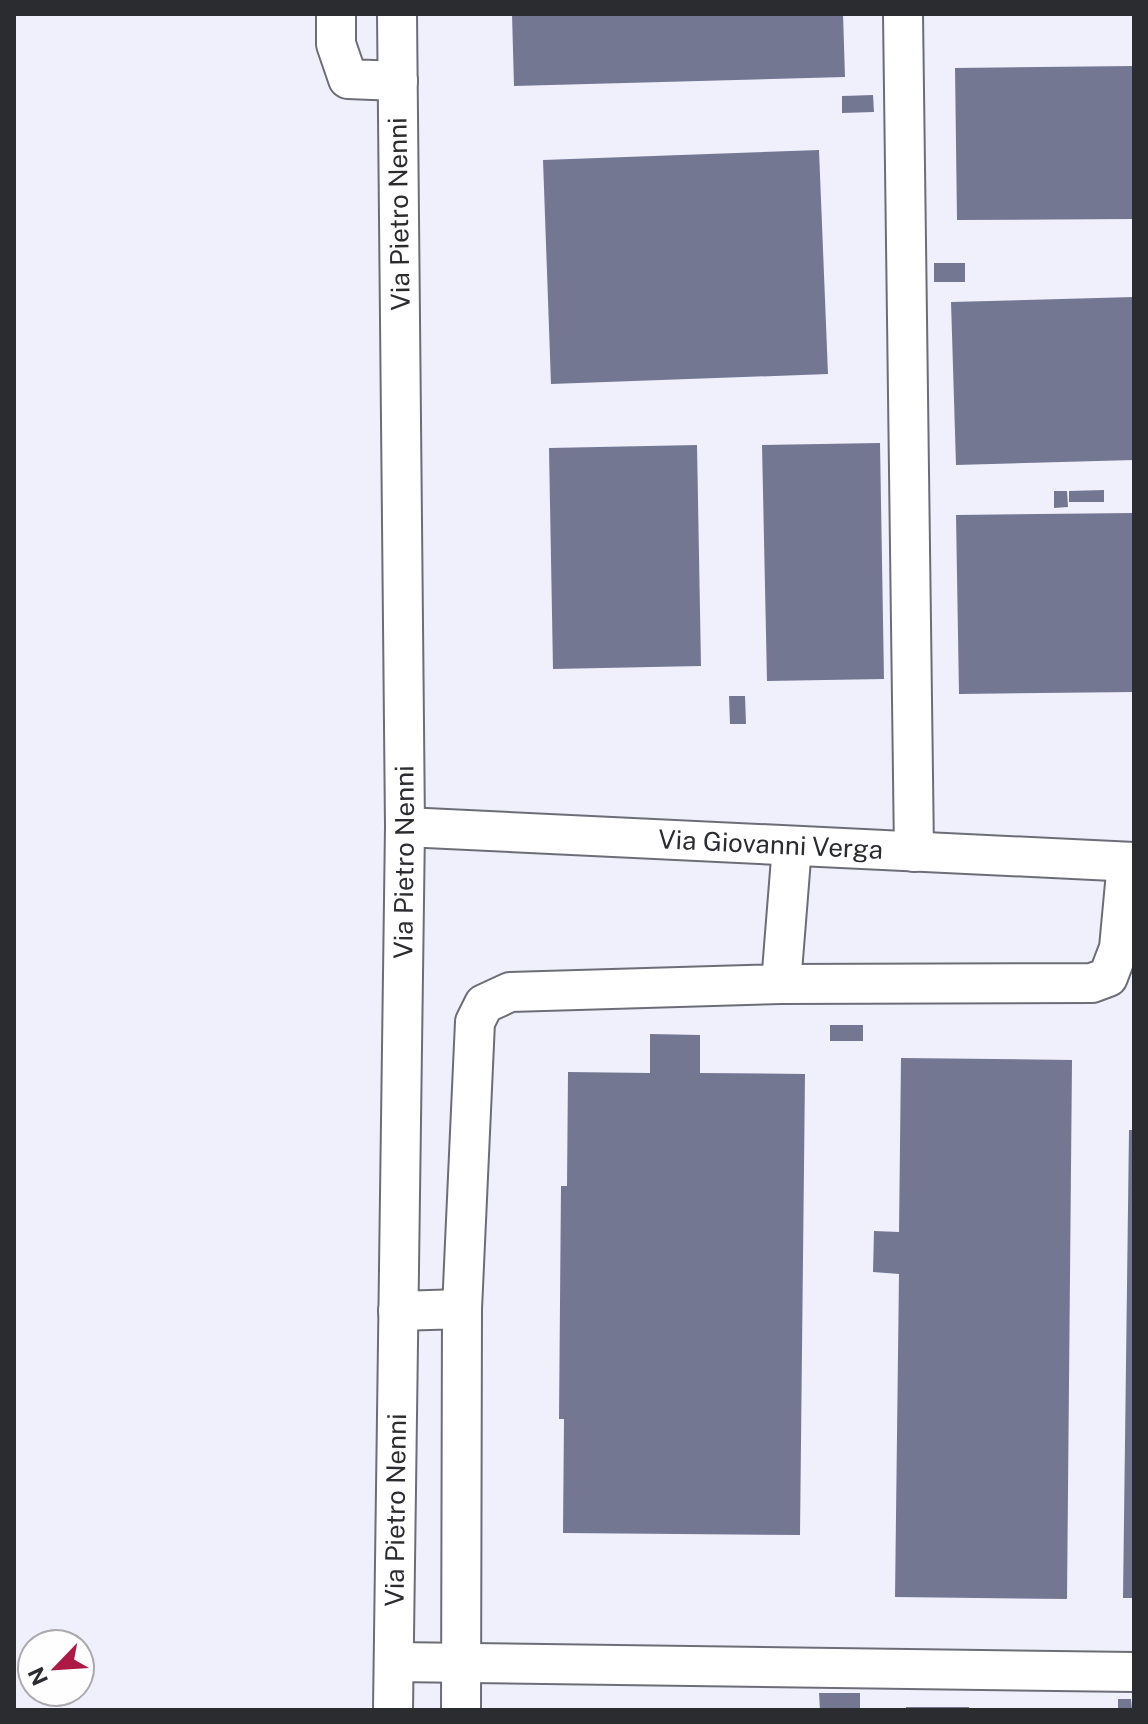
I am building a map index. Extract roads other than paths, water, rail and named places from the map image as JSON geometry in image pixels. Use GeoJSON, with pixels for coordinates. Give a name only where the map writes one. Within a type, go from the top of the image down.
{"type":"FeatureCollection","features":[{"type":"Feature","properties":{"kind":"street"},"geometry":{"type":"LineString","coordinates":[[336,14],[336,44],[348,79],[398,81]]}},
{"type":"Feature","properties":{"kind":"street","name":"Via Pietro Nenni"},"geometry":{"type":"LineString","coordinates":[[393,1710],[405,827],[397,14]]}},
{"type":"Feature","properties":{"kind":"street"},"geometry":{"type":"LineString","coordinates":[[903,14],[914,852]]}},
{"type":"Feature","properties":{"kind":"street","name":"Via Giovanni Verga"},"geometry":{"type":"LineString","coordinates":[[405,827],[1130,862]]}},
{"type":"Feature","properties":{"kind":"street"},"geometry":{"type":"LineString","coordinates":[[781,984],[792,846]]}},
{"type":"Feature","properties":{"kind":"street"},"geometry":{"type":"LineString","coordinates":[[461,1710],[462,1309],[475,1022],[484,1004],[510,992],[781,984],[1092,983],[1108,977],[1119,948],[1130,862]]}},
{"type":"Feature","properties":{"kind":"street"},"geometry":{"type":"LineString","coordinates":[[398,1311],[462,1309]]}},
{"type":"Feature","properties":{"kind":"street"},"geometry":{"type":"LineString","coordinates":[[394,1662],[1134,1672]]}}]}
